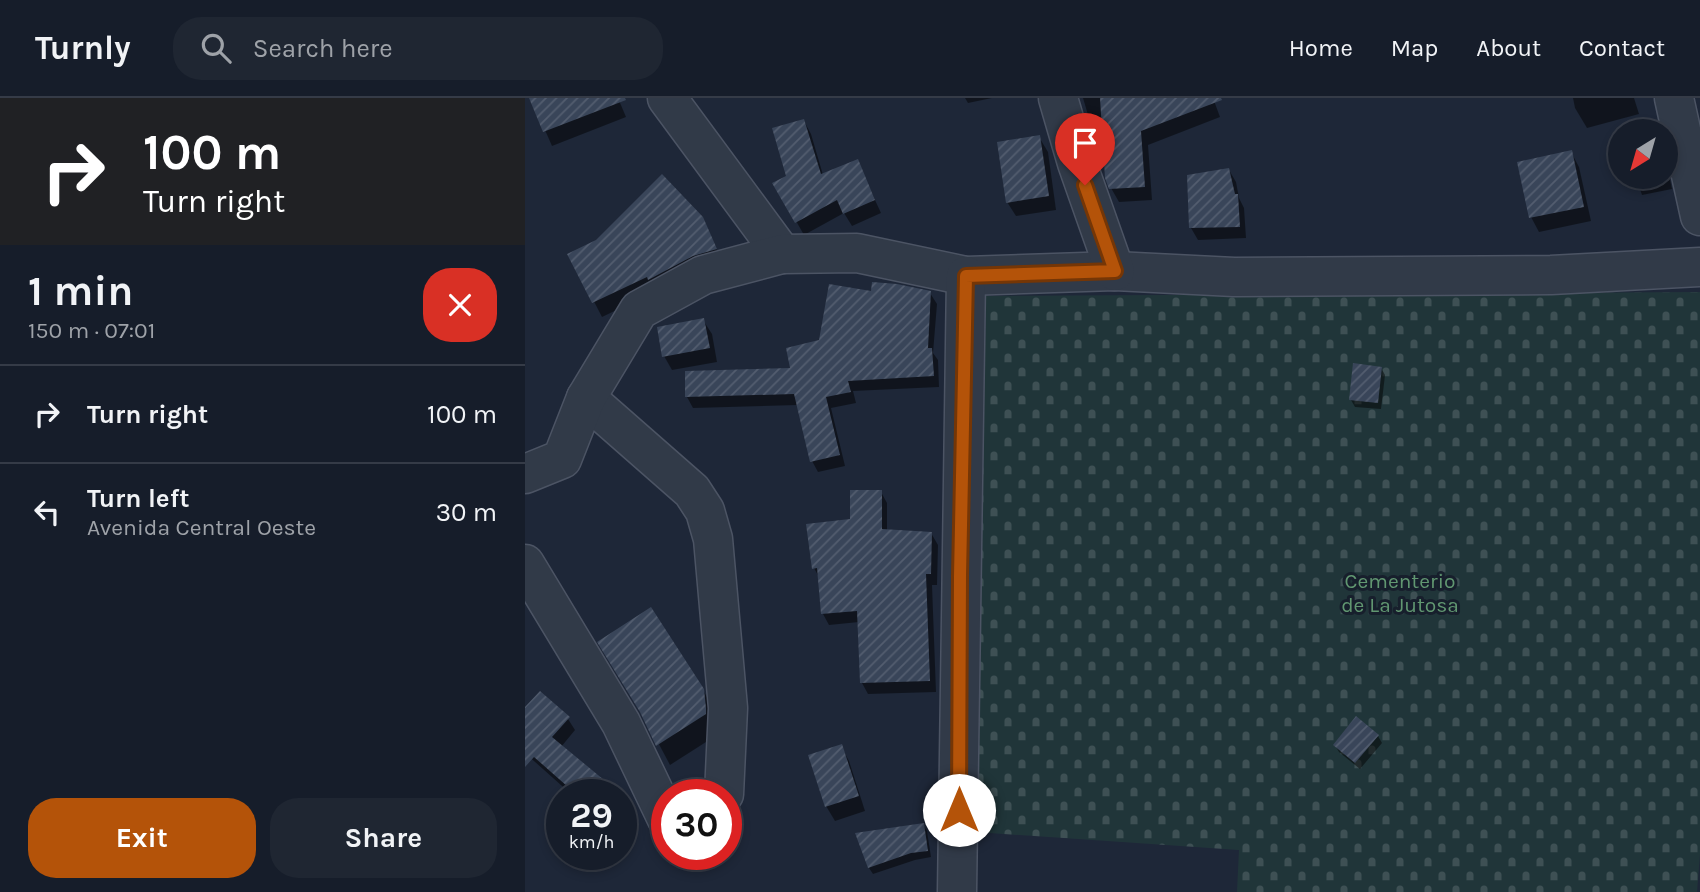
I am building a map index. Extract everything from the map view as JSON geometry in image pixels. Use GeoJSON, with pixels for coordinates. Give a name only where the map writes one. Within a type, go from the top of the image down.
{"type":"FeatureCollection","features":[{"type":"Feature","properties":{"kind":"street"},"geometry":{"type":"LineString","coordinates":[[667,98],[782,254]]}},
{"type":"Feature","properties":{"kind":"street"},"geometry":{"type":"LineString","coordinates":[[1058,98],[1077,163],[1115,271]]}},
{"type":"Feature","properties":{"kind":"street"},"geometry":{"type":"LineString","coordinates":[[1674,98],[1699,209]]}},
{"type":"Feature","properties":{"kind":"street"},"geometry":{"type":"LineString","coordinates":[[525,474],[562,459],[586,398],[639,310],[703,275],[782,254],[857,253],[966,276],[1115,271],[1248,277],[1551,275],[1700,267]]}},
{"type":"Feature","properties":{"kind":"street"},"geometry":{"type":"LineString","coordinates":[[957,892],[966,276]]}},
{"type":"Feature","properties":{"kind":"street"},"geometry":{"type":"LineString","coordinates":[[586,398],[692,491],[705,511],[713,539],[727,708],[725,779]]}},
{"type":"Feature","properties":{"kind":"street"},"geometry":{"type":"LineString","coordinates":[[525,564],[621,723],[651,786]]}},
{"type":"Feature","properties":{"kind":"green space","name":"Cementerio de La Jutosa"},"geometry":{"type":"Polygon","coordinates":[[[1700,292],[1700,854],[1697,892],[1237,892],[1239,850],[975,832],[986,296],[1700,292]]]}},
{"type":"Feature","properties":{"kind":"building"},"geometry":{"type":"Polygon","coordinates":[[[529,98],[625,98],[626,100],[543,132],[529,98]]]}},
{"type":"Feature","properties":{"kind":"building"},"geometry":{"type":"Polygon","coordinates":[[[1100,98],[1222,100],[1141,131],[1145,187],[1109,189],[1105,178],[1100,98]]]}},
{"type":"Feature","properties":{"kind":"building"},"geometry":{"type":"Polygon","coordinates":[[[804,119],[821,174],[858,159],[875,200],[843,214],[837,200],[795,223],[772,183],[786,176],[772,128],[804,119]]]}},
{"type":"Feature","properties":{"kind":"building"},"geometry":{"type":"Polygon","coordinates":[[[1040,135],[1049,196],[1006,203],[997,142],[1040,135]]]}},
{"type":"Feature","properties":{"kind":"building"},"geometry":{"type":"Polygon","coordinates":[[[1572,150],[1584,207],[1529,218],[1517,162],[1572,150]]]}},
{"type":"Feature","properties":{"kind":"building"},"geometry":{"type":"Polygon","coordinates":[[[1229,168],[1235,194],[1238,194],[1240,227],[1189,228],[1187,175],[1229,168]]]}},
{"type":"Feature","properties":{"kind":"building"},"geometry":{"type":"Polygon","coordinates":[[[662,174],[703,217],[717,249],[693,256],[648,280],[647,277],[592,303],[567,254],[596,240],[662,174]]]}},
{"type":"Feature","properties":{"kind":"building"},"geometry":{"type":"Polygon","coordinates":[[[872,282],[931,291],[928,348],[932,348],[934,376],[848,381],[851,392],[826,397],[840,455],[810,462],[794,394],[685,397],[685,371],[790,368],[786,348],[819,340],[829,284],[871,291],[872,282]]]}},
{"type":"Feature","properties":{"kind":"building"},"geometry":{"type":"Polygon","coordinates":[[[704,318],[710,348],[662,357],[657,327],[704,318]]]}},
{"type":"Feature","properties":{"kind":"building"},"geometry":{"type":"Polygon","coordinates":[[[1353,363],[1382,367],[1378,403],[1349,400],[1353,363]]]}},
{"type":"Feature","properties":{"kind":"building"},"geometry":{"type":"Polygon","coordinates":[[[850,490],[882,490],[882,529],[932,532],[931,574],[926,574],[930,681],[860,683],[857,611],[821,614],[817,568],[812,569],[806,524],[850,519],[850,490]]]}},
{"type":"Feature","properties":{"kind":"building"},"geometry":{"type":"Polygon","coordinates":[[[651,607],[704,689],[706,708],[706,714],[656,746],[640,712],[597,642],[651,607]]]}},
{"type":"Feature","properties":{"kind":"building"},"geometry":{"type":"Polygon","coordinates":[[[540,691],[570,717],[552,737],[603,779],[559,779],[534,757],[525,767],[525,707],[540,691]]]}},
{"type":"Feature","properties":{"kind":"building"},"geometry":{"type":"Polygon","coordinates":[[[1356,716],[1379,735],[1355,763],[1333,745],[1356,716]]]}},
{"type":"Feature","properties":{"kind":"building"},"geometry":{"type":"Polygon","coordinates":[[[842,744],[859,796],[825,807],[808,755],[842,744]]]}},
{"type":"Feature","properties":{"kind":"building"},"geometry":{"type":"Polygon","coordinates":[[[924,823],[928,851],[911,853],[868,868],[855,833],[924,823]]]}},
{"type":"Feature","properties":{"kind":"route"},"geometry":{"type":"LineString","coordinates":[[959,810],[966,276],[1115,271],[1085,185]]}}]}
